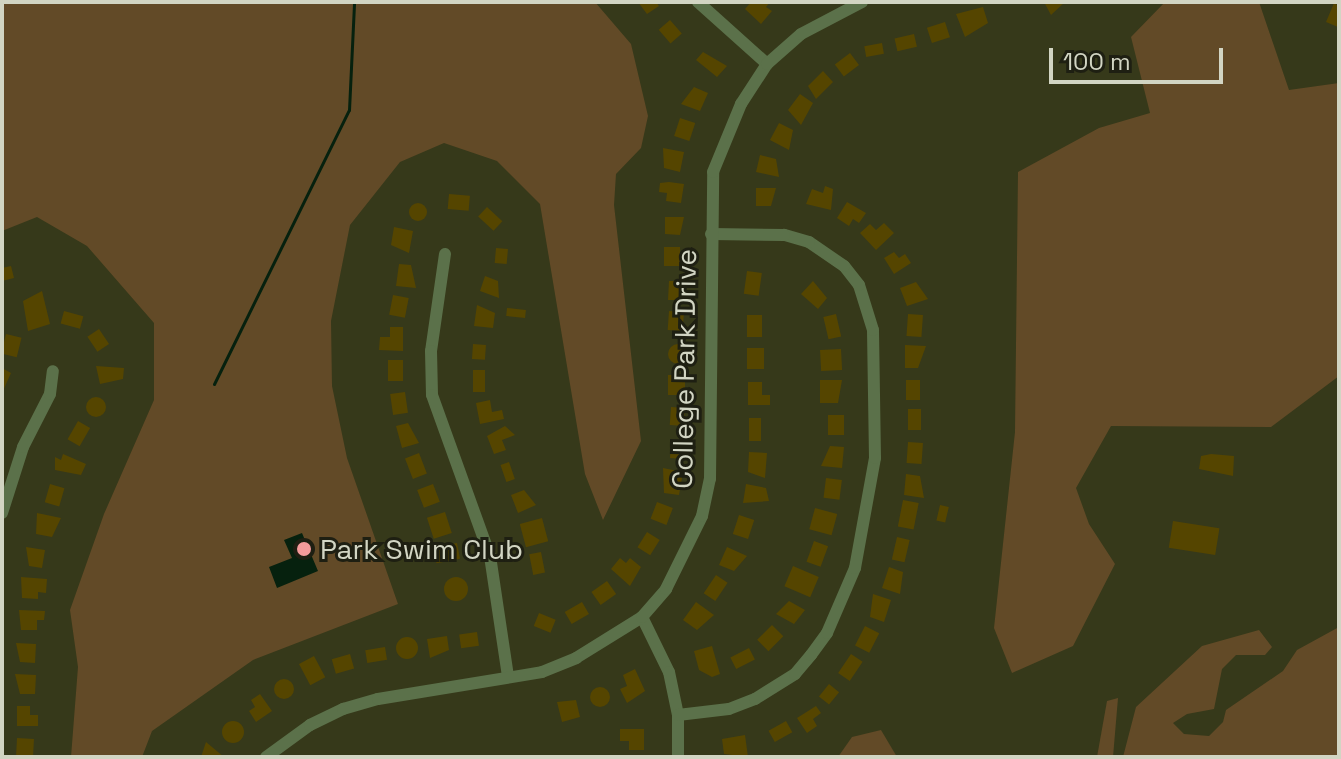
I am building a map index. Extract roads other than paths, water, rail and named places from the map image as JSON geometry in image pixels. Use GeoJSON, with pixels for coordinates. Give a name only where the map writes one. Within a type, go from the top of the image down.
{"type":"FeatureCollection","features":[{"type":"Feature","properties":{"kind":"street"},"geometry":{"type":"LineString","coordinates":[[698,2],[767,64]]}},
{"type":"Feature","properties":{"kind":"street","name":"College Park Drive"},"geometry":{"type":"LineString","coordinates":[[266,757],[310,725],[343,709],[542,672],[576,658],[642,617],[666,589],[688,551],[710,479],[713,172],[741,104],[767,64],[801,34],[862,2]]}},
{"type":"Feature","properties":{"kind":"street"},"geometry":{"type":"LineString","coordinates":[[678,715],[729,709],[755,699],[795,674],[811,655],[827,633],[855,568],[875,458],[873,330],[859,285],[844,266],[809,242],[784,235],[711,234]]}},
{"type":"Feature","properties":{"kind":"street"},"geometry":{"type":"LineString","coordinates":[[445,254],[431,351],[432,395],[490,556],[508,677]]}},
{"type":"Feature","properties":{"kind":"street"},"geometry":{"type":"LineString","coordinates":[[2,513],[23,447],[50,394],[53,371]]}},
{"type":"Feature","properties":{"kind":"street"},"geometry":{"type":"LineString","coordinates":[[642,617],[669,672],[678,715],[678,757]]}},
{"type":"Feature","properties":{"kind":"waterway"},"geometry":{"type":"LineString","coordinates":[[214,384],[349,110],[354,2]]}},
{"type":"Feature","properties":{"kind":"place","name":"Park Swim Club"},"geometry":{"type":"Point","coordinates":[304,549]}}]}
